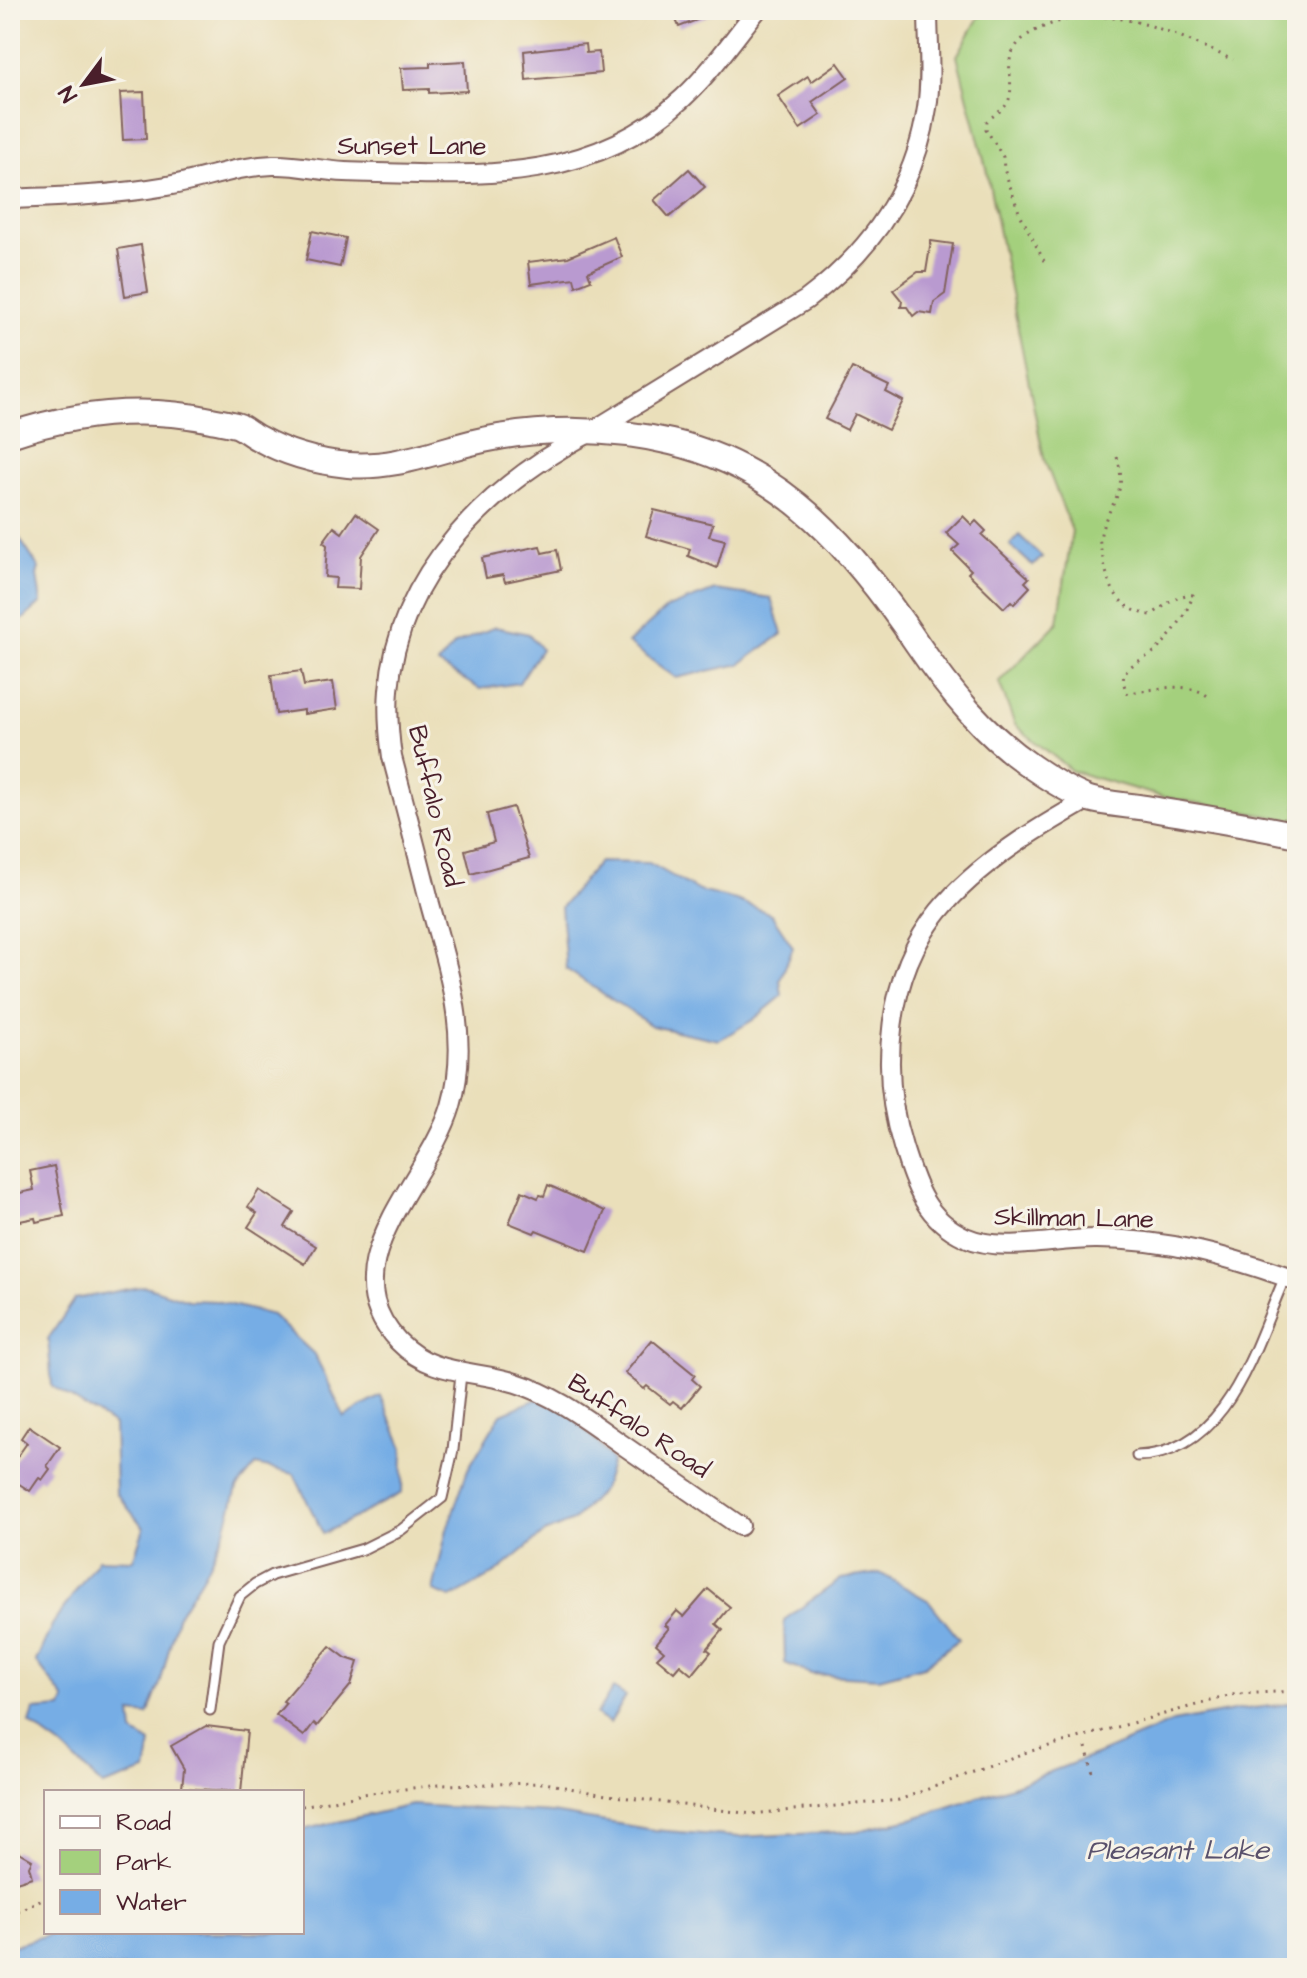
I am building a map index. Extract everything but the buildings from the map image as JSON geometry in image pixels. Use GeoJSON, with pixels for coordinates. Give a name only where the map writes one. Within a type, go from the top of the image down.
{"type":"FeatureCollection","features":[{"type":"Feature","properties":{"kind":"street","name":"Sunset Lane"},"geometry":{"type":"LineString","coordinates":[[10,199],[88,196],[168,186],[251,166],[277,164],[321,171],[421,174],[528,171],[561,165],[598,153],[657,120],[699,82],[757,10]]}},
{"type":"Feature","properties":{"kind":"street","name":"Buffalo Road"},"geometry":{"type":"LineString","coordinates":[[740,1526],[558,1401],[514,1382],[461,1374],[433,1365],[398,1341],[386,1325],[373,1292],[375,1254],[382,1235],[441,1134],[454,1092],[460,1050],[453,992],[392,757],[388,722],[389,689],[394,655],[415,598],[445,550],[493,497],[556,450],[591,432],[806,300],[849,264],[878,230],[901,192],[921,140],[929,79],[928,10]]}},
{"type":"Feature","properties":{"kind":"street"},"geometry":{"type":"LineString","coordinates":[[10,435],[76,418],[116,413],[157,413],[237,425],[284,450],[350,465],[412,461],[480,441],[517,434],[591,432],[673,442],[749,472],[812,515],[837,539],[918,644],[933,669],[976,720],[1031,766],[1089,799],[1297,835]]}},
{"type":"Feature","properties":{"kind":"street","name":"Skillman Lane"},"geometry":{"type":"LineString","coordinates":[[1089,799],[1024,838],[967,884],[939,912],[919,943],[898,998],[889,1061],[890,1093],[896,1125],[913,1182],[933,1215],[950,1229],[985,1244],[1007,1246],[1096,1239],[1141,1241],[1229,1257],[1291,1279]]}},
{"type":"Feature","properties":{"kind":"lane"},"geometry":{"type":"LineString","coordinates":[[1137,1456],[1172,1449],[1189,1441],[1208,1426],[1253,1359],[1263,1326],[1291,1279]]}},
{"type":"Feature","properties":{"kind":"lane"},"geometry":{"type":"LineString","coordinates":[[210,1710],[219,1641],[240,1596],[272,1575],[363,1549],[401,1530],[442,1498],[453,1450],[461,1374]]}},
{"type":"Feature","properties":{"kind":"path"},"geometry":{"type":"LineString","coordinates":[[1044,261],[1019,212],[1003,157],[986,129],[987,121],[1006,105],[1010,88],[1009,60],[1014,48],[1031,31],[1070,17],[1113,17],[1163,27],[1233,60]]}},
{"type":"Feature","properties":{"kind":"path"},"geometry":{"type":"LineString","coordinates":[[1117,457],[1122,471],[1120,493],[1099,541],[1108,581],[1118,598],[1134,612],[1151,615],[1186,594],[1193,595],[1190,607],[1156,650],[1125,671],[1125,688],[1128,693],[1198,688],[1209,697]]}},
{"type":"Feature","properties":{"kind":"path"},"geometry":{"type":"LineString","coordinates":[[304,1806],[363,1794],[438,1785],[545,1783],[599,1794],[751,1814],[899,1800],[1024,1753],[1236,1694],[1297,1691]]}},
{"type":"Feature","properties":{"kind":"path"},"geometry":{"type":"LineString","coordinates":[[1086,1747],[1093,1773]]}},
{"type":"Feature","properties":{"kind":"path"},"geometry":{"type":"LineString","coordinates":[[10,1915],[44,1898]]}},
{"type":"Feature","properties":{"kind":"green space"},"geometry":{"type":"Polygon","coordinates":[[[983,10],[1265,10],[1297,23],[1297,821],[1163,797],[1072,771],[1015,725],[999,682],[1058,622],[1072,531],[1044,459],[986,168],[957,56],[983,10]]]}},
{"type":"Feature","properties":{"kind":"water"},"geometry":{"type":"Polygon","coordinates":[[[10,524],[39,568],[41,603],[21,621],[10,626],[10,524]]]}},
{"type":"Feature","properties":{"kind":"water"},"geometry":{"type":"Polygon","coordinates":[[[1019,535],[1042,557],[1033,566],[1010,545],[1019,535]]]}},
{"type":"Feature","properties":{"kind":"water"},"geometry":{"type":"Polygon","coordinates":[[[715,590],[771,598],[782,634],[740,664],[676,678],[628,643],[667,608],[715,590]]]}},
{"type":"Feature","properties":{"kind":"water"},"geometry":{"type":"Polygon","coordinates":[[[495,627],[529,634],[541,649],[519,683],[480,689],[438,664],[455,644],[495,627]]]}},
{"type":"Feature","properties":{"kind":"water"},"geometry":{"type":"Polygon","coordinates":[[[599,862],[649,863],[699,891],[736,900],[771,914],[793,947],[780,980],[782,996],[753,1020],[719,1040],[652,1026],[566,969],[561,907],[599,862]]]}},
{"type":"Feature","properties":{"kind":"water"},"geometry":{"type":"Polygon","coordinates":[[[145,1286],[188,1300],[216,1301],[272,1315],[315,1355],[344,1417],[381,1396],[403,1448],[402,1493],[323,1534],[294,1474],[256,1465],[237,1488],[225,1530],[204,1574],[177,1617],[161,1681],[148,1715],[131,1713],[133,1732],[151,1743],[146,1771],[103,1786],[62,1747],[30,1724],[34,1710],[62,1708],[65,1700],[36,1661],[52,1625],[98,1559],[133,1560],[144,1528],[116,1493],[114,1425],[52,1386],[48,1339],[75,1299],[145,1286]]]}},
{"type":"Feature","properties":{"kind":"water"},"geometry":{"type":"Polygon","coordinates":[[[537,1399],[564,1409],[612,1461],[603,1489],[573,1521],[544,1533],[497,1572],[451,1598],[433,1591],[447,1529],[468,1469],[501,1414],[537,1399]]]}},
{"type":"Feature","properties":{"kind":"water"},"geometry":{"type":"Polygon","coordinates":[[[880,1573],[929,1601],[959,1639],[924,1666],[879,1678],[811,1674],[785,1663],[784,1620],[841,1579],[880,1573]]]}},
{"type":"Feature","properties":{"kind":"water"},"geometry":{"type":"Polygon","coordinates":[[[613,1688],[626,1696],[610,1723],[596,1715],[613,1688]]]}},
{"type":"Feature","properties":{"kind":"water","name":"Pleasant Lake"},"geometry":{"type":"Polygon","coordinates":[[[1297,1703],[1297,1968],[10,1968],[10,1947],[49,1934],[304,1934],[304,1830],[412,1805],[552,1813],[654,1830],[739,1837],[857,1831],[915,1818],[1012,1786],[1173,1722],[1297,1703]]]}}]}
